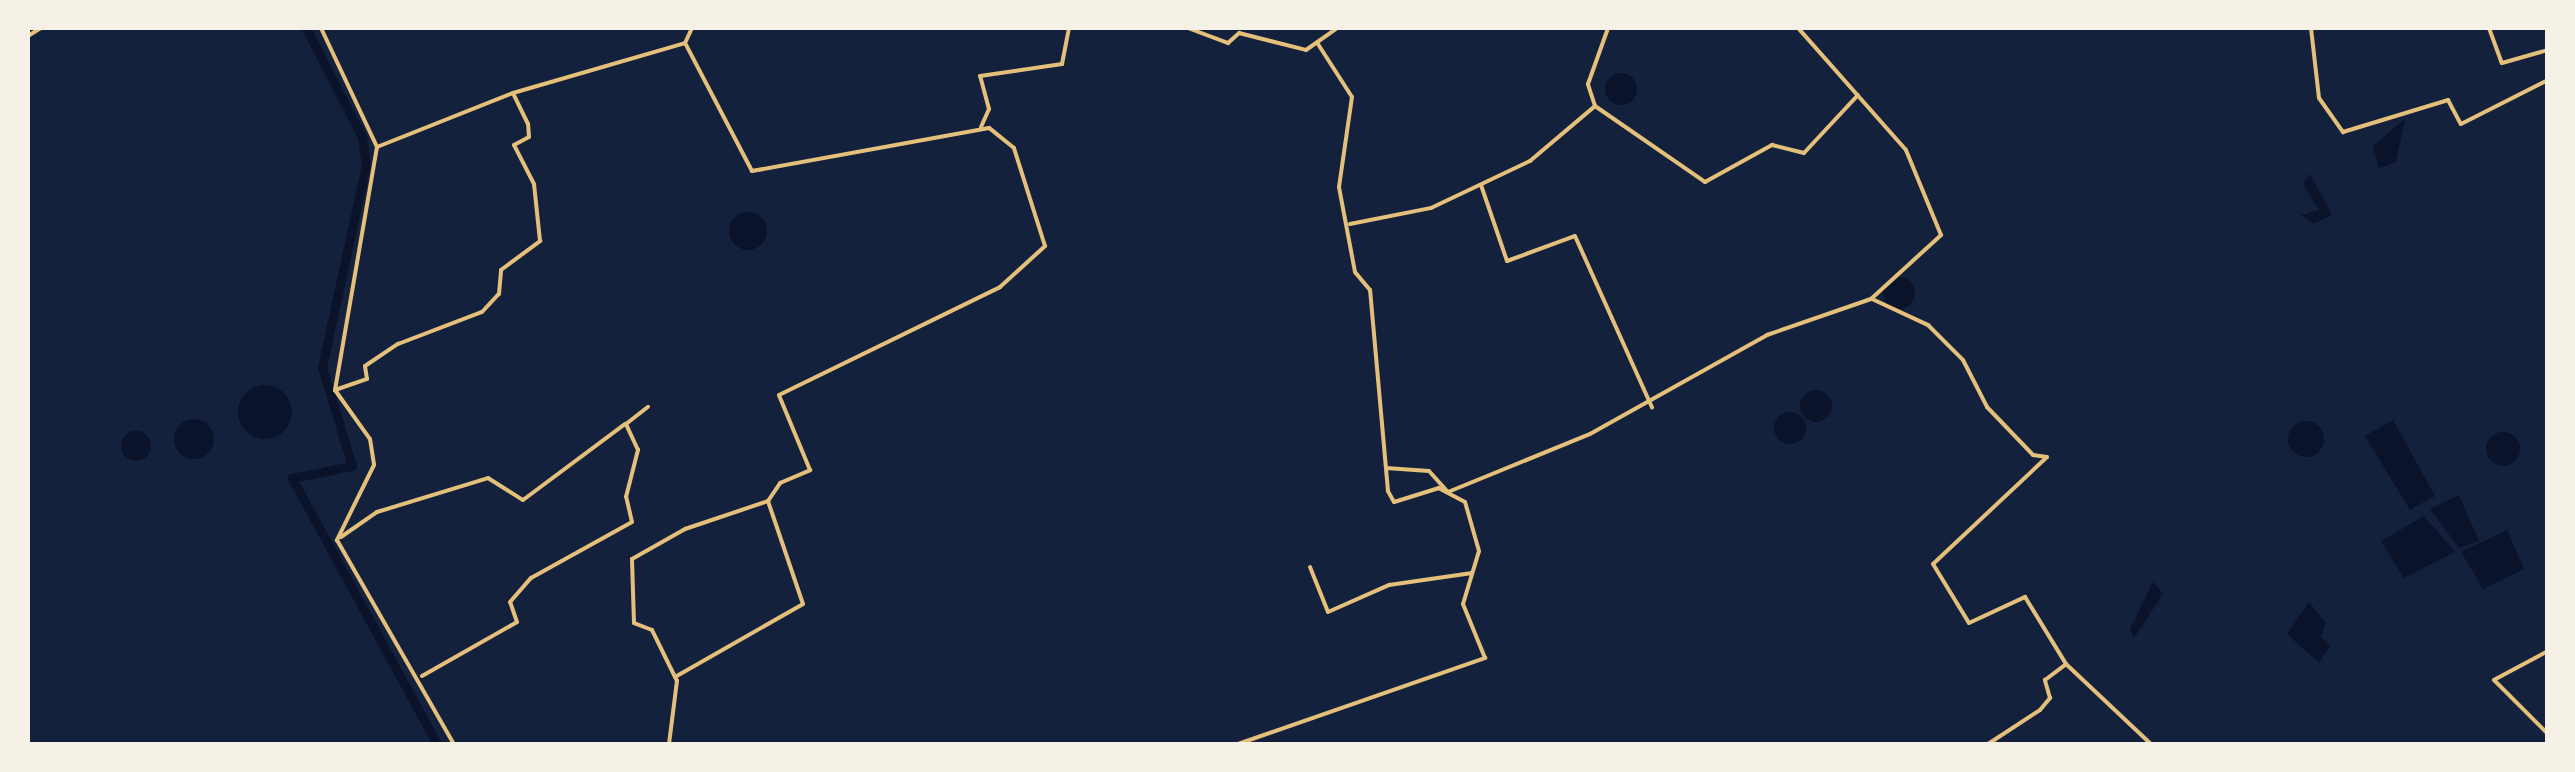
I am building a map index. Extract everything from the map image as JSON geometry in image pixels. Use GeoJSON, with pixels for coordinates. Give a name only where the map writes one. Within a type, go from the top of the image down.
{"type":"FeatureCollection","features":[{"type":"Feature","properties":{"kind":"street"},"geometry":{"type":"LineString","coordinates":[[28,36],[41,28]]}},
{"type":"Feature","properties":{"kind":"street"},"geometry":{"type":"LineString","coordinates":[[321,28],[377,146],[335,390],[370,439],[374,466],[337,540]]}},
{"type":"Feature","properties":{"kind":"street"},"geometry":{"type":"LineString","coordinates":[[377,146],[513,93],[684,43],[692,28]]}},
{"type":"Feature","properties":{"kind":"street"},"geometry":{"type":"LineString","coordinates":[[980,128],[989,109],[980,76],[1062,64],[1069,28]]}},
{"type":"Feature","properties":{"kind":"street"},"geometry":{"type":"LineString","coordinates":[[1188,28],[1228,43],[1239,33],[1272,48],[1318,44],[1337,28]]}},
{"type":"Feature","properties":{"kind":"street"},"geometry":{"type":"LineString","coordinates":[[1608,28],[1588,84],[1596,106],[1705,182],[1772,145],[1804,153],[1858,96]]}},
{"type":"Feature","properties":{"kind":"street"},"geometry":{"type":"LineString","coordinates":[[1318,44],[1352,97],[1338,187],[1350,224],[1355,272],[1370,290],[1386,468],[1394,502],[1448,492],[1652,407],[1767,335],[1871,299],[1943,227],[1906,150],[1798,28]]}},
{"type":"Feature","properties":{"kind":"street"},"geometry":{"type":"LineString","coordinates":[[2311,28],[2319,98],[2342,132],[2448,100],[2461,124],[2548,80]]}},
{"type":"Feature","properties":{"kind":"street"},"geometry":{"type":"LineString","coordinates":[[2489,28],[2502,63],[2548,50]]}},
{"type":"Feature","properties":{"kind":"street"},"geometry":{"type":"LineString","coordinates":[[669,744],[675,677],[652,630],[634,623],[632,559],[685,528],[768,501],[780,483],[810,470],[779,396],[1000,288],[1045,246],[1014,148],[980,128],[752,171],[684,43]]}},
{"type":"Feature","properties":{"kind":"street"},"geometry":{"type":"LineString","coordinates":[[335,390],[367,379],[365,366],[398,344],[482,312],[499,294],[501,270],[540,241],[534,184],[514,145],[529,137],[528,124],[513,93]]}},
{"type":"Feature","properties":{"kind":"street"},"geometry":{"type":"LineString","coordinates":[[1350,224],[1431,208],[1530,161],[1596,106]]}},
{"type":"Feature","properties":{"kind":"street"},"geometry":{"type":"LineString","coordinates":[[1480,182],[1506,260],[1575,236],[1652,407]]}},
{"type":"Feature","properties":{"kind":"street"},"geometry":{"type":"LineString","coordinates":[[1871,299],[1928,325],[1963,360],[1987,407],[2032,455],[2047,457],[1933,564],[1969,623],[2025,597],[2066,664],[2150,744]]}},
{"type":"Feature","properties":{"kind":"street"},"geometry":{"type":"LineString","coordinates":[[337,540],[377,512],[488,478],[523,500],[648,407]]}},
{"type":"Feature","properties":{"kind":"street"},"geometry":{"type":"LineString","coordinates":[[422,676],[517,622],[510,602],[531,578],[632,522],[626,498],[638,450],[626,424]]}},
{"type":"Feature","properties":{"kind":"street"},"geometry":{"type":"LineString","coordinates":[[1238,744],[1485,658],[1463,604],[1480,552],[1464,502],[1448,492],[1429,471],[1386,468]]}},
{"type":"Feature","properties":{"kind":"street"},"geometry":{"type":"LineString","coordinates":[[675,677],[802,604],[768,501]]}},
{"type":"Feature","properties":{"kind":"street"},"geometry":{"type":"LineString","coordinates":[[337,540],[422,676],[454,744]]}},
{"type":"Feature","properties":{"kind":"street"},"geometry":{"type":"LineString","coordinates":[[1310,567],[1328,612],[1389,585],[1472,573]]}},
{"type":"Feature","properties":{"kind":"street"},"geometry":{"type":"LineString","coordinates":[[2548,651],[2494,680],[2548,734]]}},
{"type":"Feature","properties":{"kind":"street"},"geometry":{"type":"LineString","coordinates":[[1988,744],[2040,710],[2050,698],[2045,680],[2066,664]]}},
{"type":"Feature","properties":{"kind":"street"},"geometry":{"type":"LineString","coordinates":[[1168,744],[1180,744]]}},
{"type":"Feature","properties":{"kind":"water"},"geometry":{"type":"Polygon","coordinates":[[[1621,73],[1632,78],[1637,89],[1632,100],[1621,105],[1610,100],[1605,89],[1610,78],[1621,73]]]}},
{"type":"Feature","properties":{"kind":"water"},"geometry":{"type":"Polygon","coordinates":[[[2405,119],[2396,162],[2379,168],[2373,146],[2405,119]]]}},
{"type":"Feature","properties":{"kind":"water"},"geometry":{"type":"Polygon","coordinates":[[[2310,174],[2332,215],[2314,224],[2301,215],[2319,210],[2303,184],[2310,174]]]}},
{"type":"Feature","properties":{"kind":"water"},"geometry":{"type":"Polygon","coordinates":[[[748,212],[761,218],[767,231],[761,244],[748,250],[735,244],[729,231],[735,218],[748,212]]]}},
{"type":"Feature","properties":{"kind":"water"},"geometry":{"type":"Polygon","coordinates":[[[1899,277],[1910,282],[1915,293],[1910,304],[1899,309],[1888,304],[1883,293],[1888,282],[1899,277]]]}},
{"type":"Feature","properties":{"kind":"water"},"geometry":{"type":"Polygon","coordinates":[[[265,385],[284,393],[292,412],[284,431],[265,439],[246,431],[238,412],[246,393],[265,385]]]}},
{"type":"Feature","properties":{"kind":"water"},"geometry":{"type":"Polygon","coordinates":[[[1816,390],[1827,395],[1832,406],[1827,417],[1816,422],[1805,417],[1800,406],[1805,395],[1816,390]]]}},
{"type":"Feature","properties":{"kind":"water"},"geometry":{"type":"Polygon","coordinates":[[[1790,412],[1801,417],[1806,428],[1801,439],[1790,444],[1779,439],[1774,428],[1779,417],[1790,412]]]}},
{"type":"Feature","properties":{"kind":"water"},"geometry":{"type":"Polygon","coordinates":[[[194,419],[208,425],[214,439],[208,453],[194,459],[180,453],[174,439],[180,425],[194,419]]]}},
{"type":"Feature","properties":{"kind":"water"},"geometry":{"type":"Polygon","coordinates":[[[2393,420],[2435,496],[2410,510],[2365,436],[2393,420]]]}},
{"type":"Feature","properties":{"kind":"water"},"geometry":{"type":"Polygon","coordinates":[[[2306,421],[2318,427],[2324,439],[2318,451],[2306,457],[2294,451],[2288,439],[2294,427],[2306,421]]]}},
{"type":"Feature","properties":{"kind":"water"},"geometry":{"type":"Polygon","coordinates":[[[136,431],[147,435],[151,446],[147,457],[136,461],[125,457],[121,446],[125,435],[136,431]]]}},
{"type":"Feature","properties":{"kind":"water"},"geometry":{"type":"Polygon","coordinates":[[[2503,432],[2515,437],[2520,449],[2515,461],[2503,466],[2491,461],[2486,449],[2491,437],[2503,432]]]}},
{"type":"Feature","properties":{"kind":"water"},"geometry":{"type":"Polygon","coordinates":[[[2459,495],[2479,541],[2459,548],[2430,509],[2459,495]]]}},
{"type":"Feature","properties":{"kind":"water"},"geometry":{"type":"Polygon","coordinates":[[[2424,516],[2455,552],[2404,578],[2381,541],[2424,516]]]}},
{"type":"Feature","properties":{"kind":"water"},"geometry":{"type":"Polygon","coordinates":[[[2507,530],[2524,569],[2483,589],[2461,552],[2507,530]]]}},
{"type":"Feature","properties":{"kind":"water"},"geometry":{"type":"Polygon","coordinates":[[[2153,582],[2163,594],[2134,638],[2130,629],[2153,582]]]}},
{"type":"Feature","properties":{"kind":"water"},"geometry":{"type":"Polygon","coordinates":[[[2309,602],[2326,623],[2321,637],[2330,646],[2319,663],[2287,634],[2309,602]]]}},
{"type":"Feature","properties":{"kind":"waterway"},"geometry":{"type":"LineString","coordinates":[[306,28],[362,137],[366,164],[322,367],[352,466],[292,478],[437,744]]}}]}
